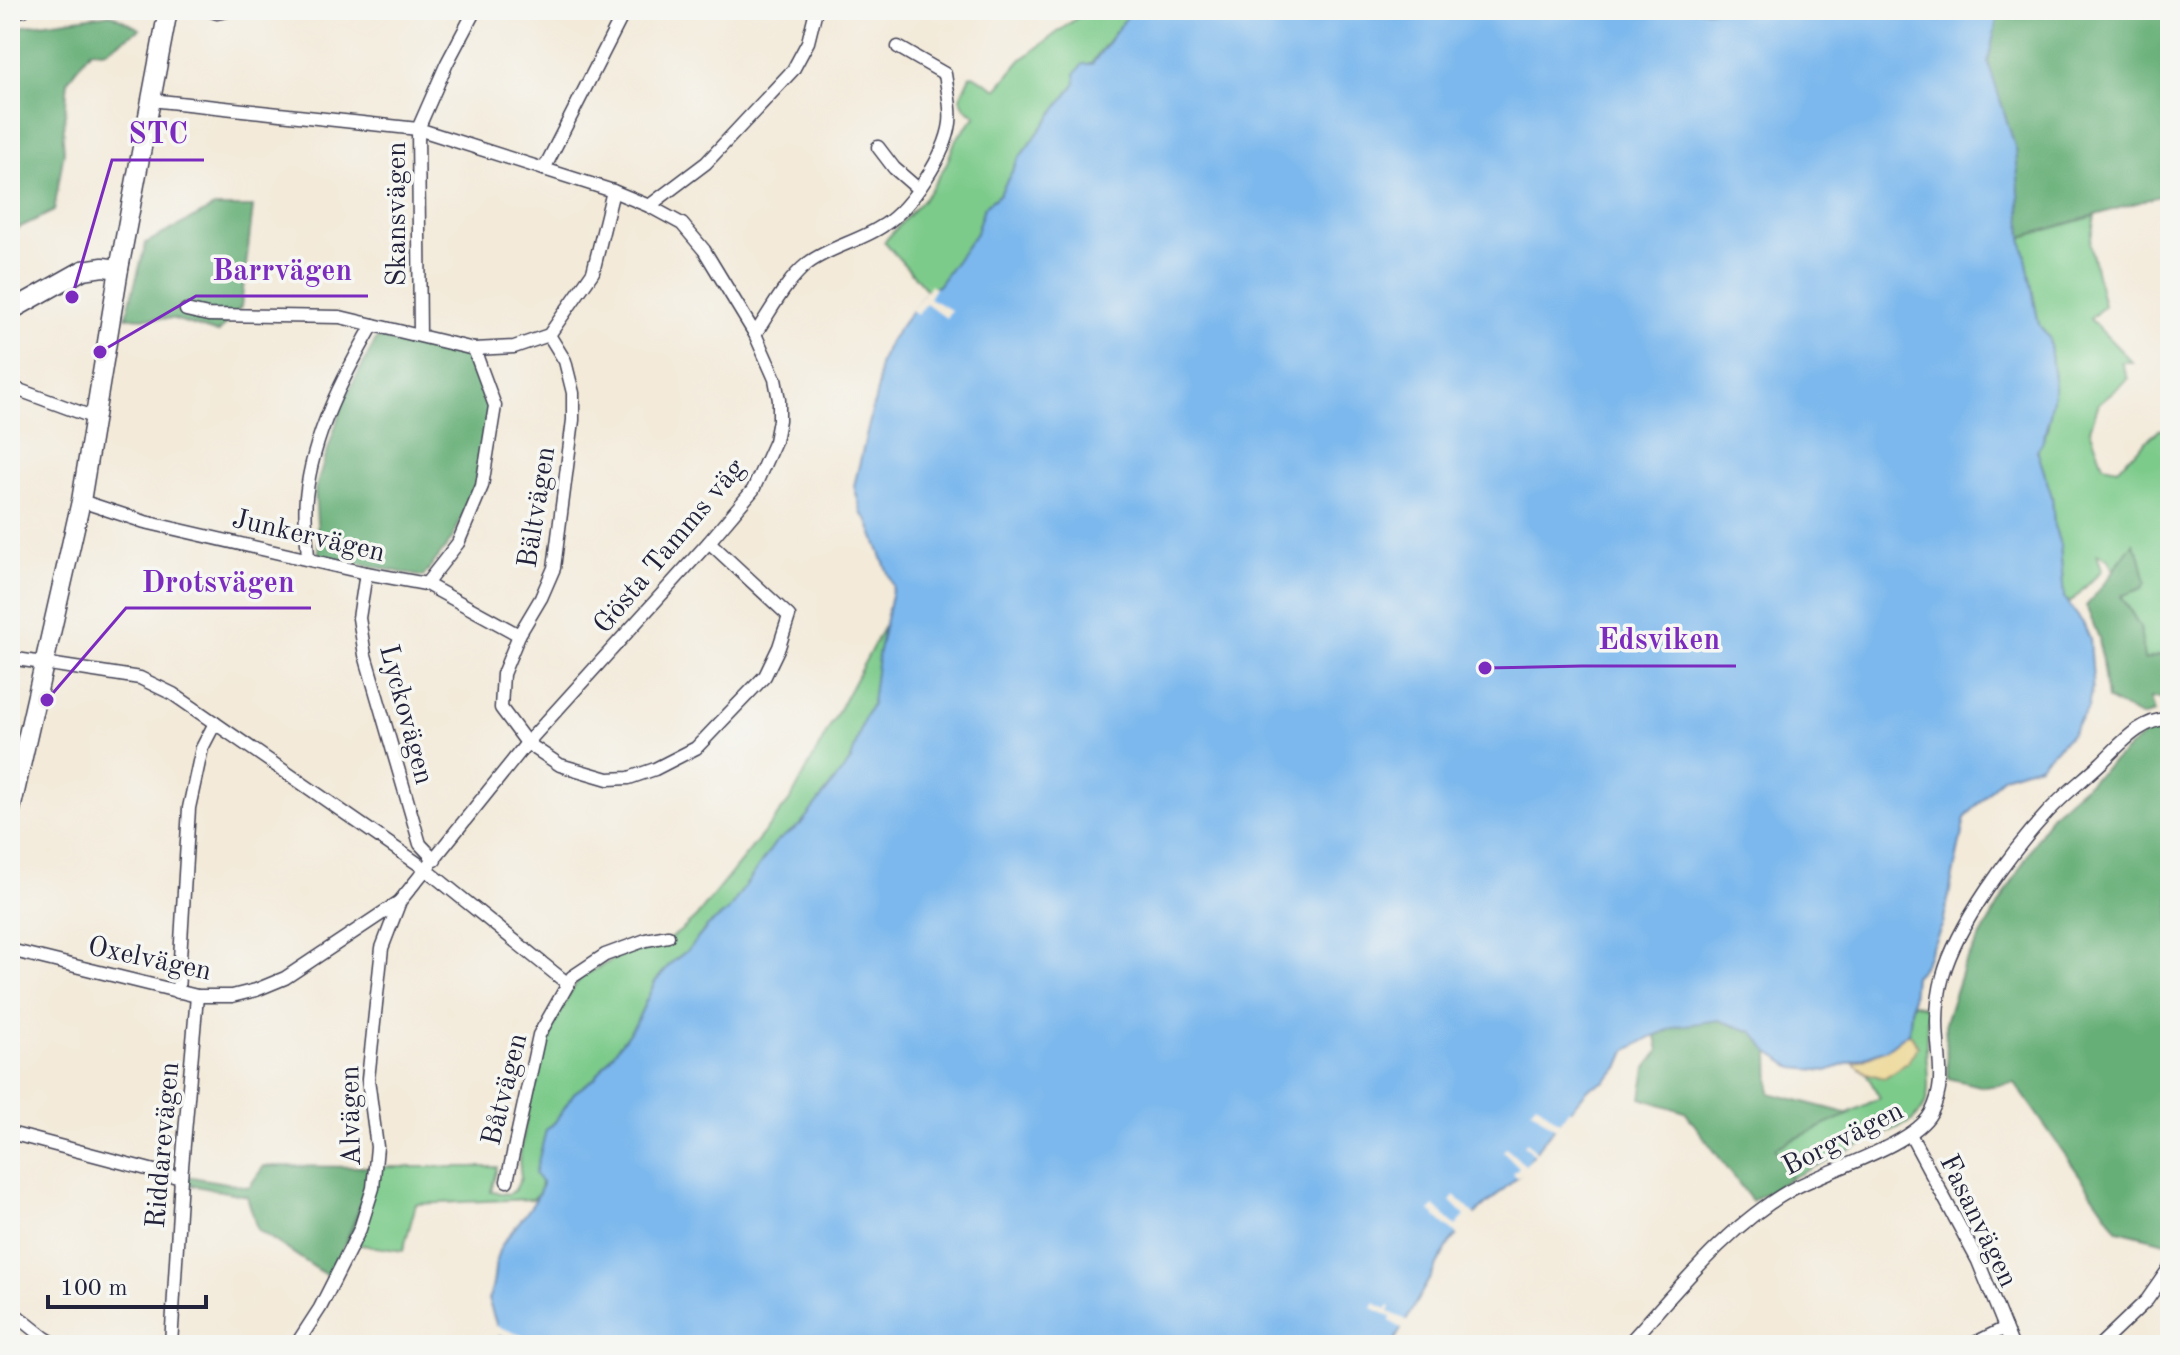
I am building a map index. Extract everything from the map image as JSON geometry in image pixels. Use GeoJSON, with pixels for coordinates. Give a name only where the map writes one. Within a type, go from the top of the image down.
{"type":"FeatureCollection","features":[{"type":"Feature","properties":{"kind":"street"},"geometry":{"type":"LineString","coordinates":[[10,13],[24,10]]}},
{"type":"Feature","properties":{"kind":"street"},"geometry":{"type":"LineString","coordinates":[[208,10],[217,13],[232,10]]}},
{"type":"Feature","properties":{"kind":"street","name":"Skansvägen"},"geometry":{"type":"LineString","coordinates":[[420,335],[418,129],[475,10]]}},
{"type":"Feature","properties":{"kind":"street"},"geometry":{"type":"LineString","coordinates":[[544,169],[625,10]]}},
{"type":"Feature","properties":{"kind":"street"},"geometry":{"type":"LineString","coordinates":[[649,206],[706,163],[793,70],[808,42],[816,10]]}},
{"type":"Feature","properties":{"kind":"street"},"geometry":{"type":"LineString","coordinates":[[10,814],[81,501],[119,269],[151,100],[162,11]]}},
{"type":"Feature","properties":{"kind":"street"},"geometry":{"type":"LineString","coordinates":[[755,334],[790,282],[808,263],[884,226],[900,212],[934,165],[951,119],[945,74],[898,47]]}},
{"type":"Feature","properties":{"kind":"street","name":"Gösta Tamms väg"},"geometry":{"type":"LineString","coordinates":[[151,100],[418,129],[613,191],[649,206],[682,224],[704,250],[755,334],[775,379],[779,420],[767,463],[753,490],[527,743],[427,869]]}},
{"type":"Feature","properties":{"kind":"street"},"geometry":{"type":"LineString","coordinates":[[878,147],[894,168],[917,188]]}},
{"type":"Feature","properties":{"kind":"street"},"geometry":{"type":"LineString","coordinates":[[186,310],[208,315],[340,317],[474,349],[514,347],[549,335],[593,272],[613,191]]}},
{"type":"Feature","properties":{"kind":"street"},"geometry":{"type":"LineString","coordinates":[[10,311],[83,270],[103,267],[119,269]]}},
{"type":"Feature","properties":{"kind":"street"},"geometry":{"type":"LineString","coordinates":[[308,558],[306,498],[319,439],[339,385],[373,325]]}},
{"type":"Feature","properties":{"kind":"street","name":"Bältvägen"},"geometry":{"type":"LineString","coordinates":[[549,335],[565,361],[573,393],[573,420],[554,568],[519,635],[503,674],[501,708],[527,743],[560,765],[608,779],[629,778],[655,769],[696,748],[765,676],[789,616],[709,542]]}},
{"type":"Feature","properties":{"kind":"street"},"geometry":{"type":"LineString","coordinates":[[426,584],[458,543],[482,486],[495,406],[474,349]]}},
{"type":"Feature","properties":{"kind":"street"},"geometry":{"type":"LineString","coordinates":[[10,394],[19,390],[95,418]]}},
{"type":"Feature","properties":{"kind":"street","name":"Junkervägen"},"geometry":{"type":"LineString","coordinates":[[81,501],[145,522],[426,584],[519,635]]}},
{"type":"Feature","properties":{"kind":"street","name":"Lyckovägen"},"geometry":{"type":"LineString","coordinates":[[366,573],[359,618],[365,655],[427,869]]}},
{"type":"Feature","properties":{"kind":"street"},"geometry":{"type":"LineString","coordinates":[[10,658],[140,678],[173,694],[427,869],[568,984]]}},
{"type":"Feature","properties":{"kind":"street","name":"Borgvägen"},"geometry":{"type":"LineString","coordinates":[[1627,1345],[1736,1228],[1762,1208],[1792,1189],[1910,1134],[1929,1117],[1939,1096],[1942,1074],[1937,1040],[1937,1004],[1951,951],[1970,917],[2048,812],[2138,729],[2160,719],[2170,719]]}},
{"type":"Feature","properties":{"kind":"street"},"geometry":{"type":"LineString","coordinates":[[178,992],[189,808],[202,748],[215,723]]}},
{"type":"Feature","properties":{"kind":"street","name":"Alvägen"},"geometry":{"type":"LineString","coordinates":[[296,1345],[320,1308],[360,1229],[373,1188],[377,1147],[368,1079],[382,948],[400,901],[427,869]]}},
{"type":"Feature","properties":{"kind":"street","name":"Oxelvägen"},"geometry":{"type":"LineString","coordinates":[[10,950],[197,996],[232,996],[285,978],[400,901]]}},
{"type":"Feature","properties":{"kind":"street","name":"Båtvägen"},"geometry":{"type":"LineString","coordinates":[[507,1181],[539,1035],[572,977],[605,955],[646,940],[668,936]]}},
{"type":"Feature","properties":{"kind":"street","name":"Riddarevägen"},"geometry":{"type":"LineString","coordinates":[[171,1345],[181,1178],[197,996]]}},
{"type":"Feature","properties":{"kind":"street"},"geometry":{"type":"LineString","coordinates":[[10,1133],[181,1178]]}},
{"type":"Feature","properties":{"kind":"street","name":"Fasanvägen"},"geometry":{"type":"LineString","coordinates":[[1910,1134],[1978,1261],[2012,1345]]}},
{"type":"Feature","properties":{"kind":"street"},"geometry":{"type":"LineString","coordinates":[[2100,1345],[2147,1300],[2170,1267]]}},
{"type":"Feature","properties":{"kind":"street"},"geometry":{"type":"LineString","coordinates":[[10,1310],[57,1345]]}},
{"type":"Feature","properties":{"kind":"street","name":"Fasanvägen"},"geometry":{"type":"LineString","coordinates":[[1971,1345],[2005,1328]]}},
{"type":"Feature","properties":{"kind":"green space"},"geometry":{"type":"Polygon","coordinates":[[[1087,10],[1132,10],[1019,158],[1000,194],[984,207],[976,233],[938,286],[927,290],[884,242],[927,195],[946,165],[956,139],[976,116],[965,108],[960,98],[970,76],[997,89],[1021,60],[1087,10]]]}},
{"type":"Feature","properties":{"kind":"green space"},"geometry":{"type":"Polygon","coordinates":[[[1999,10],[2170,10],[2170,193],[2022,237],[2016,150],[1988,62],[1999,10]]]}},
{"type":"Feature","properties":{"kind":"green space"},"geometry":{"type":"Polygon","coordinates":[[[111,14],[140,29],[105,51],[91,50],[68,80],[64,151],[54,211],[10,232],[10,28],[111,14]]]}},
{"type":"Feature","properties":{"kind":"green space"},"geometry":{"type":"Polygon","coordinates":[[[214,207],[253,207],[241,307],[218,333],[174,319],[126,317],[146,243],[214,207]]]}},
{"type":"Feature","properties":{"kind":"green space"},"geometry":{"type":"Polygon","coordinates":[[[2095,216],[2090,243],[2104,306],[2090,319],[2132,362],[2121,362],[2128,379],[2099,403],[2090,429],[2103,465],[2117,468],[2159,430],[2170,428],[2168,653],[2144,660],[2140,627],[2121,595],[2141,588],[2133,544],[2113,570],[2108,559],[2097,554],[2102,570],[2070,603],[2064,598],[2052,497],[2037,450],[2047,430],[2055,387],[2049,337],[2039,325],[2022,237],[2095,216]]]}},
{"type":"Feature","properties":{"kind":"green space"},"geometry":{"type":"Polygon","coordinates":[[[377,338],[470,357],[490,403],[474,490],[452,539],[423,577],[319,555],[315,490],[344,400],[377,338]]]}},
{"type":"Feature","properties":{"kind":"green space"},"geometry":{"type":"Polygon","coordinates":[[[2133,543],[2140,556],[2146,582],[2142,588],[2121,596],[2140,627],[2144,660],[2168,653],[2166,635],[2170,628],[2170,699],[2150,698],[2154,713],[2142,717],[2107,699],[2099,638],[2086,606],[2133,543]]]}},
{"type":"Feature","properties":{"kind":"green space"},"geometry":{"type":"Polygon","coordinates":[[[884,626],[872,704],[851,760],[800,825],[775,843],[728,911],[708,926],[655,982],[636,1023],[595,1078],[574,1093],[546,1130],[540,1192],[533,1199],[416,1204],[403,1251],[347,1243],[372,1167],[497,1167],[491,1192],[509,1194],[515,1190],[521,1178],[519,1160],[532,1089],[537,1084],[549,1036],[570,993],[582,976],[622,955],[671,938],[696,917],[791,799],[884,626]]]}},
{"type":"Feature","properties":{"kind":"green space"},"geometry":{"type":"Polygon","coordinates":[[[2168,724],[2170,1243],[2118,1230],[2015,1083],[1984,1087],[1948,1078],[1945,1023],[1963,967],[2051,815],[2145,734],[2168,724]]]}},
{"type":"Feature","properties":{"kind":"green space"},"geometry":{"type":"Polygon","coordinates":[[[1912,1003],[1928,1008],[1928,1089],[1923,1109],[1912,1121],[1791,1178],[1774,1148],[1880,1098],[1866,1073],[1884,1077],[1918,1046],[1909,1032],[1912,1003]]]}},
{"type":"Feature","properties":{"kind":"green space"},"geometry":{"type":"Polygon","coordinates":[[[1719,1020],[1753,1032],[1769,1052],[1770,1093],[1850,1114],[1775,1148],[1791,1178],[1752,1201],[1685,1112],[1641,1098],[1646,1068],[1659,1051],[1656,1036],[1677,1026],[1719,1020]]]}},
{"type":"Feature","properties":{"kind":"green space"},"geometry":{"type":"Polygon","coordinates":[[[264,1166],[372,1167],[354,1223],[329,1277],[257,1229],[247,1196],[185,1184],[186,1176],[249,1187],[264,1166]]]}},
{"type":"Feature","properties":{"kind":"sand"},"geometry":{"type":"Polygon","coordinates":[[[1909,1032],[1918,1046],[1907,1063],[1884,1078],[1866,1073],[1854,1063],[1887,1049],[1909,1032]]]}},
{"type":"Feature","properties":{"kind":"water"},"geometry":{"type":"Polygon","coordinates":[[[1132,10],[1999,10],[1988,62],[2016,150],[2022,237],[2039,325],[2049,337],[2055,387],[2042,443],[2037,450],[2052,497],[2064,598],[2083,623],[2090,639],[2093,680],[2088,708],[2071,734],[2039,765],[2003,776],[1965,818],[1943,924],[1922,968],[1914,976],[1909,1032],[1887,1049],[1827,1071],[1794,1068],[1769,1052],[1753,1032],[1719,1020],[1678,1026],[1626,1051],[1619,1068],[1604,1082],[1589,1088],[1540,1145],[1519,1176],[1475,1214],[1449,1244],[1392,1345],[503,1345],[488,1299],[499,1252],[540,1191],[542,1183],[535,1174],[546,1130],[574,1093],[595,1078],[636,1023],[655,982],[708,926],[728,911],[775,843],[800,825],[851,760],[872,704],[878,656],[893,586],[867,519],[862,514],[854,486],[878,387],[879,365],[890,341],[927,290],[938,286],[976,233],[984,207],[1000,194],[1019,158],[1076,83],[1075,74],[1083,64],[1092,64],[1132,10]]]}},
{"type":"Feature","properties":{"kind":"pier"},"geometry":{"type":"Polygon","coordinates":[[[930,285],[935,288],[929,298],[951,310],[946,318],[926,303],[917,315],[911,310],[930,285]]]}},
{"type":"Feature","properties":{"kind":"pier"},"geometry":{"type":"Polygon","coordinates":[[[1536,1103],[1559,1122],[1569,1109],[1573,1112],[1557,1130],[1531,1109],[1536,1103]]]}},
{"type":"Feature","properties":{"kind":"pier"},"geometry":{"type":"Polygon","coordinates":[[[1527,1142],[1539,1154],[1526,1174],[1524,1172],[1518,1178],[1513,1173],[1519,1167],[1503,1151],[1506,1148],[1525,1165],[1535,1155],[1524,1145],[1527,1142]]]}},
{"type":"Feature","properties":{"kind":"pier"},"geometry":{"type":"Polygon","coordinates":[[[1455,1196],[1476,1216],[1458,1236],[1430,1211],[1434,1206],[1456,1226],[1465,1216],[1450,1201],[1455,1196]]]}},
{"type":"Feature","properties":{"kind":"pier"},"geometry":{"type":"Polygon","coordinates":[[[1375,1303],[1386,1309],[1391,1307],[1389,1312],[1409,1321],[1404,1330],[1390,1321],[1391,1317],[1372,1308],[1375,1303]]]}},
{"type":"Feature","properties":{"kind":"pier"},"geometry":{"type":"Polygon","coordinates":[[[494,1325],[547,1345],[525,1345],[494,1333],[494,1325]]]}},
{"type":"Feature","properties":{"kind":"place","name":"STC"},"geometry":{"type":"Point","coordinates":[72,297]}},
{"type":"Feature","properties":{"kind":"place","name":"Barrvägen"},"geometry":{"type":"Point","coordinates":[100,352]}},
{"type":"Feature","properties":{"kind":"place","name":"Edsviken"},"geometry":{"type":"Point","coordinates":[1485,668]}},
{"type":"Feature","properties":{"kind":"place","name":"Drotsvägen"},"geometry":{"type":"Point","coordinates":[47,700]}}]}
